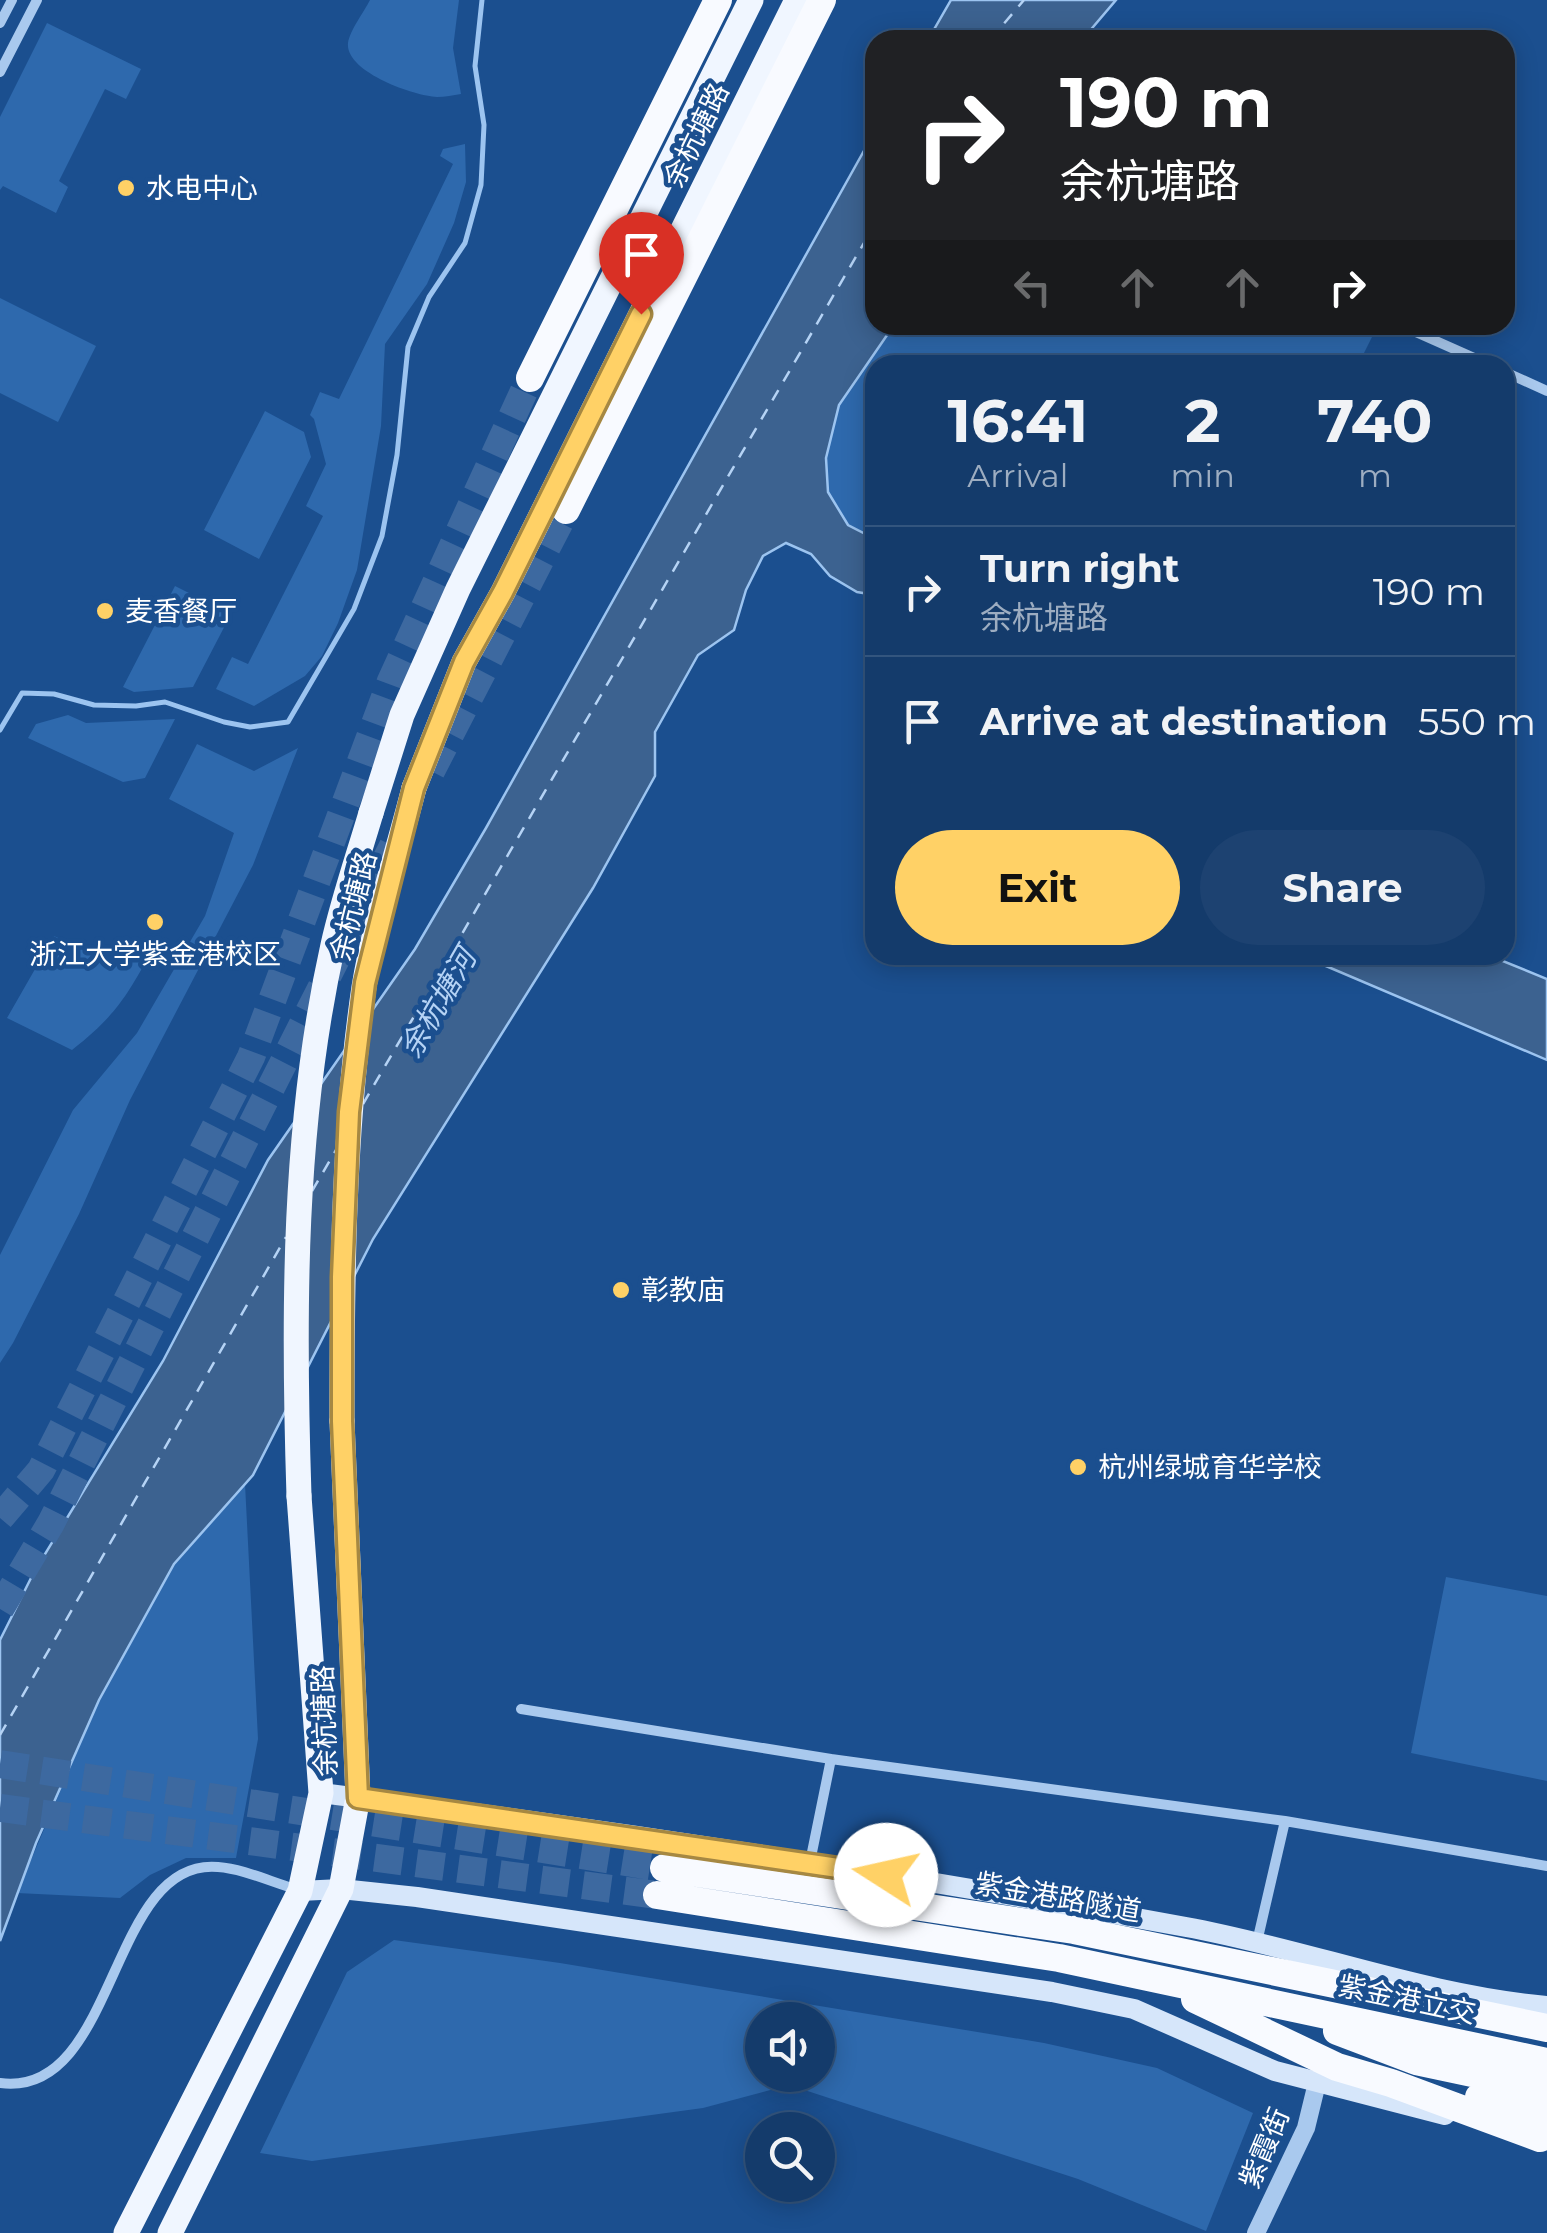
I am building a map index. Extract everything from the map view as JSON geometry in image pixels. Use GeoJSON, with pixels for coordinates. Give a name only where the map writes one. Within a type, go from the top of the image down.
{"type":"FeatureCollection","features":[{"type":"Feature","properties":{"kind":"highway"},"geometry":{"type":"LineString","coordinates":[[530,378],[718,0]]}},
{"type":"Feature","properties":{"kind":"highway"},"geometry":{"type":"LineString","coordinates":[[566,510],[822,0]]}},
{"type":"Feature","properties":{"kind":"highway","name":"紫金港路隧道"},"geometry":{"type":"LineString","coordinates":[[1254,1999],[661,1882],[1074,1930],[1259,1956]]}},
{"type":"Feature","properties":{"kind":"highway","name":"紫金港立交"},"geometry":{"type":"LineString","coordinates":[[1259,1956],[1546,2028]]}},
{"type":"Feature","properties":{"kind":"highway"},"geometry":{"type":"LineString","coordinates":[[1144,1976],[1294,2044],[1545,2131]]}},
{"type":"Feature","properties":{"kind":"highway"},"geometry":{"type":"LineString","coordinates":[[1254,1999],[1416,2061],[1547,2089]]}},
{"type":"Feature","properties":{"kind":"highway","name":"紫金港立交"},"geometry":{"type":"LineString","coordinates":[[1254,1999],[1547,2062]]}},
{"type":"Feature","properties":{"kind":"main road","name":"余杭塘路"},"geometry":{"type":"LineString","coordinates":[[126,2233],[300,1891],[320,1793],[299,1496],[294,1350],[302,1174],[333,945],[402,715],[458,589],[751,0]]}},
{"type":"Feature","properties":{"kind":"main road","name":"余杭塘路"},"geometry":{"type":"LineString","coordinates":[[170,2233],[341,1889],[358,1798],[342,1421],[342,1277],[349,1112],[365,983],[414,788],[464,662],[503,592],[796,0]]}},
{"type":"Feature","properties":{"kind":"main road"},"geometry":{"type":"LineString","coordinates":[[320,1793],[810,1862],[1189,1927],[1259,1956],[1547,2006]]}},
{"type":"Feature","properties":{"kind":"main road"},"geometry":{"type":"LineString","coordinates":[[300,1891],[341,1889],[417,1897],[1052,1992],[1134,2009],[1275,2070],[1317,2083],[1545,2131]]}},
{"type":"Feature","properties":{"kind":"street"},"geometry":{"type":"LineString","coordinates":[[0,23],[12,0]]}},
{"type":"Feature","properties":{"kind":"street"},"geometry":{"type":"LineString","coordinates":[[0,72],[37,0]]}},
{"type":"Feature","properties":{"kind":"street"},"geometry":{"type":"LineString","coordinates":[[1422,335],[1468,355]]}},
{"type":"Feature","properties":{"kind":"street"},"geometry":{"type":"LineString","coordinates":[[1515,377],[1547,391]]}},
{"type":"Feature","properties":{"kind":"street"},"geometry":{"type":"LineString","coordinates":[[521,1709],[831,1759],[1285,1821],[1547,1866]]}},
{"type":"Feature","properties":{"kind":"street"},"geometry":{"type":"LineString","coordinates":[[810,1862],[831,1759]]}},
{"type":"Feature","properties":{"kind":"street"},"geometry":{"type":"LineString","coordinates":[[1259,1956],[1285,1821]]}},
{"type":"Feature","properties":{"kind":"street"},"geometry":{"type":"LineString","coordinates":[[0,2082],[33,2080],[70,2054],[90,2024],[144,1912],[163,1886],[186,1872],[216,1866],[300,1891]]}},
{"type":"Feature","properties":{"kind":"street","name":"紫霞街"},"geometry":{"type":"LineString","coordinates":[[1256,2233],[1306,2128],[1317,2083]]}},
{"type":"Feature","properties":{"kind":"shaded area"},"geometry":{"type":"Polygon","coordinates":[[[370,0],[459,0],[453,48],[461,94],[437,97],[413,92],[357,64],[348,43],[370,0]]]}},
{"type":"Feature","properties":{"kind":"shaded area"},"geometry":{"type":"Polygon","coordinates":[[[47,23],[141,69],[126,99],[105,89],[59,181],[68,187],[56,213],[3,186],[0,190],[0,117],[47,23]]]}},
{"type":"Feature","properties":{"kind":"shaded area"},"geometry":{"type":"Polygon","coordinates":[[[465,144],[466,182],[454,223],[427,284],[385,344],[381,426],[357,570],[338,623],[322,656],[305,676],[254,706],[216,689],[232,657],[248,664],[323,516],[306,506],[326,464],[310,415],[320,392],[339,399],[453,164],[440,156],[443,149],[465,144]]]}},
{"type":"Feature","properties":{"kind":"shaded area"},"geometry":{"type":"Polygon","coordinates":[[[0,298],[96,346],[58,422],[0,393],[0,298]]]}},
{"type":"Feature","properties":{"kind":"shaded area"},"geometry":{"type":"Polygon","coordinates":[[[868,335],[1373,335],[1363,355],[865,355],[865,547],[789,456],[868,335]]]}},
{"type":"Feature","properties":{"kind":"shaded area"},"geometry":{"type":"Polygon","coordinates":[[[265,411],[304,432],[311,457],[259,559],[204,530],[265,411]]]}},
{"type":"Feature","properties":{"kind":"shaded area"},"geometry":{"type":"Polygon","coordinates":[[[175,586],[231,614],[193,687],[134,692],[123,687],[175,586]]]}},
{"type":"Feature","properties":{"kind":"shaded area"},"geometry":{"type":"Polygon","coordinates":[[[68,715],[86,723],[175,719],[145,778],[123,782],[28,738],[36,724],[68,715]]]}},
{"type":"Feature","properties":{"kind":"shaded area"},"geometry":{"type":"Polygon","coordinates":[[[197,744],[254,771],[298,748],[253,865],[130,1100],[79,1214],[0,1363],[0,1255],[73,1110],[137,1033],[205,916],[234,833],[169,799],[197,744]]]}},
{"type":"Feature","properties":{"kind":"shaded area"},"geometry":{"type":"Polygon","coordinates":[[[54,936],[113,963],[125,941],[151,952],[118,1006],[72,1050],[7,1018],[54,936]]]}},
{"type":"Feature","properties":{"kind":"shaded area"},"geometry":{"type":"Polygon","coordinates":[[[245,1484],[258,1739],[236,1858],[186,1858],[150,1875],[120,1898],[17,1893],[99,1700],[174,1564],[245,1484]]]}},
{"type":"Feature","properties":{"kind":"shaded area"},"geometry":{"type":"Polygon","coordinates":[[[1446,1577],[1547,1596],[1547,1781],[1411,1753],[1446,1577]]]}},
{"type":"Feature","properties":{"kind":"shaded area"},"geometry":{"type":"Polygon","coordinates":[[[394,1940],[796,2002],[745,2002],[745,2092],[763,2092],[703,2108],[312,2161],[260,2153],[347,1972],[394,1940]]]}},
{"type":"Feature","properties":{"kind":"shaded area"},"geometry":{"type":"Polygon","coordinates":[[[835,2008],[1044,2043],[1157,2068],[1253,2113],[1206,2231],[1078,2179],[811,2092],[835,2092],[835,2008]]]}},
{"type":"Feature","properties":{"kind":"water"},"geometry":{"type":"Polygon","coordinates":[[[951,0],[1116,0],[1090,30],[934,30],[951,0]]]}},
{"type":"Feature","properties":{"kind":"water","name":"余杭塘河"},"geometry":{"type":"Polygon","coordinates":[[[865,149],[865,335],[887,335],[873,355],[865,355],[865,367],[839,405],[826,458],[828,492],[848,525],[865,534],[865,593],[830,576],[811,554],[786,543],[763,556],[746,590],[734,630],[698,655],[655,732],[655,776],[593,888],[373,1239],[253,1475],[174,1564],[99,1700],[36,1843],[0,1941],[0,1640],[34,1572],[163,1361],[268,1160],[415,949],[865,149]]]}},
{"type":"Feature","properties":{"kind":"water"},"geometry":{"type":"Polygon","coordinates":[[[1324,965],[1513,965],[1547,979],[1547,1060],[1324,965]]]}},
{"type":"Feature","properties":{"kind":"waterway"},"geometry":{"type":"LineString","coordinates":[[0,730],[22,693],[54,694],[94,705],[165,702],[250,727],[288,722],[354,609],[382,536],[397,455],[408,347],[429,297],[465,243],[481,185],[484,125],[475,66],[482,0]]}},
{"type":"Feature","properties":{"kind":"ferry route"},"geometry":{"type":"LineString","coordinates":[[998,30],[1024,0]]}},
{"type":"Feature","properties":{"kind":"ferry route"},"geometry":{"type":"LineString","coordinates":[[363,1104],[865,241]]}},
{"type":"Feature","properties":{"kind":"ferry route"},"geometry":{"type":"LineString","coordinates":[[312,1191],[336,1150]]}},
{"type":"Feature","properties":{"kind":"ferry route"},"geometry":{"type":"LineString","coordinates":[[0,1735],[286,1237]]}},
{"type":"Feature","properties":{"kind":"tunnel"},"geometry":{"type":"LineString","coordinates":[[0,1518],[41,1470],[251,1057],[391,681],[530,378]]}},
{"type":"Feature","properties":{"kind":"tunnel"},"geometry":{"type":"LineString","coordinates":[[431,771],[566,510]]}},
{"type":"Feature","properties":{"kind":"tunnel"},"geometry":{"type":"LineString","coordinates":[[0,1609],[51,1523],[393,846]]}},
{"type":"Feature","properties":{"kind":"tunnel"},"geometry":{"type":"LineString","coordinates":[[0,1764],[664,1868]]}},
{"type":"Feature","properties":{"kind":"tunnel"},"geometry":{"type":"LineString","coordinates":[[0,1808],[657,1895]]}},
{"type":"Feature","properties":{"kind":"place","name":"水电中心"},"geometry":{"type":"Point","coordinates":[126,188]}},
{"type":"Feature","properties":{"kind":"place","name":"麦香餐厅"},"geometry":{"type":"Point","coordinates":[105,611]}},
{"type":"Feature","properties":{"kind":"place","name":"浙江大学紫金港校区"},"geometry":{"type":"Point","coordinates":[155,922]}},
{"type":"Feature","properties":{"kind":"place","name":"彰教庙"},"geometry":{"type":"Point","coordinates":[621,1290]}},
{"type":"Feature","properties":{"kind":"place","name":"杭州绿城育华学校"},"geometry":{"type":"Point","coordinates":[1078,1467]}},
{"type":"Feature","properties":{"kind":"route"},"geometry":{"type":"LineString","coordinates":[[641,314],[503,592],[464,662],[414,788],[365,983],[349,1112],[342,1277],[342,1421],[358,1798],[886,1875]]}}]}
